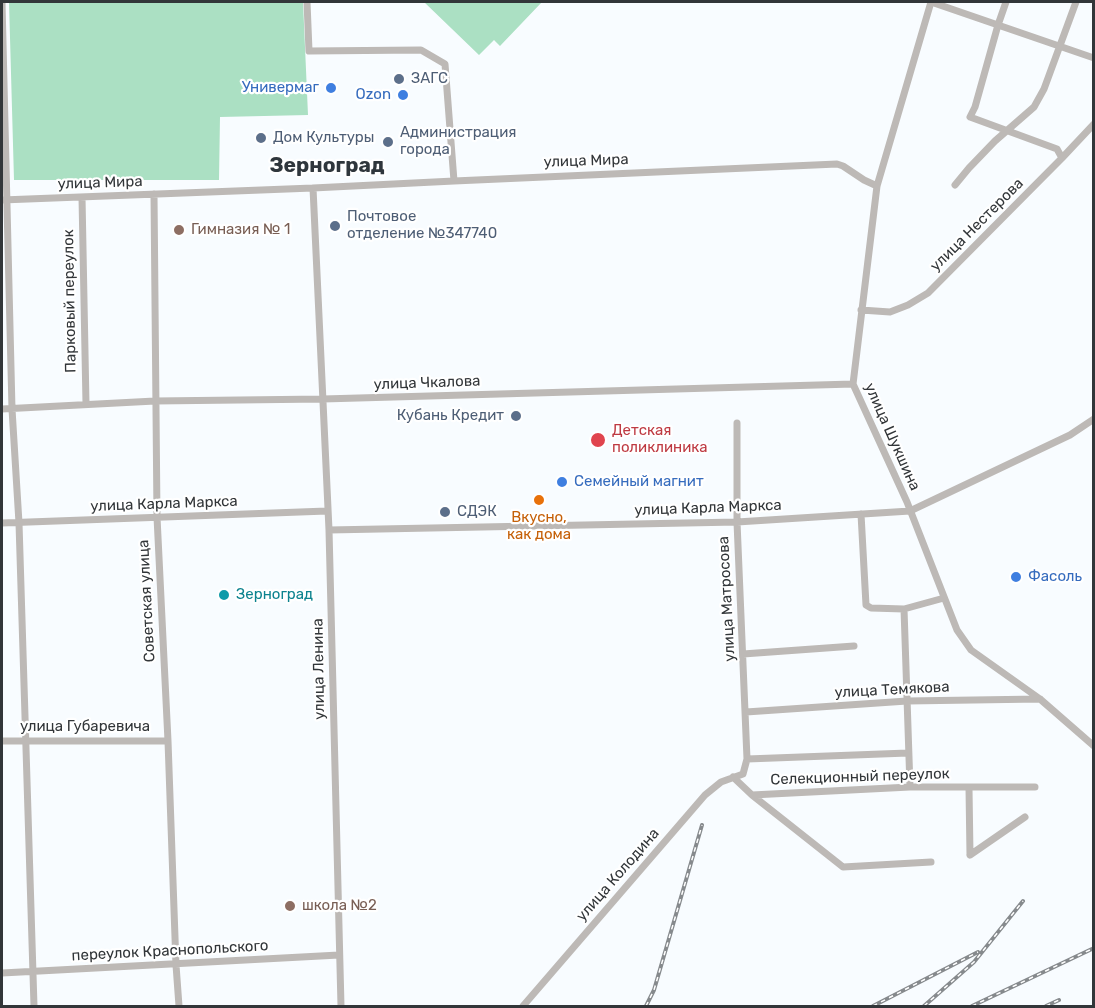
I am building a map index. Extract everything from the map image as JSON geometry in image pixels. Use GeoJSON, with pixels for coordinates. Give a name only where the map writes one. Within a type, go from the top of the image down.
{"type":"FeatureCollection","features":[{"type":"Feature","properties":{"kind":"street"},"geometry":{"type":"LineString","coordinates":[[2,2],[4,200],[19,523],[34,1006]]}},
{"type":"Feature","properties":{"kind":"street"},"geometry":{"type":"LineString","coordinates":[[307,2],[309,51],[421,50],[445,64],[454,180]]}},
{"type":"Feature","properties":{"kind":"street"},"geometry":{"type":"LineString","coordinates":[[931,2],[1094,58]]}},
{"type":"Feature","properties":{"kind":"street","name":"улица Шукшина"},"geometry":{"type":"LineString","coordinates":[[931,2],[877,186],[853,384],[910,511],[957,630],[971,650],[1040,699],[1094,746]]}},
{"type":"Feature","properties":{"kind":"street"},"geometry":{"type":"LineString","coordinates":[[1006,2],[970,117],[1057,149],[1062,158]]}},
{"type":"Feature","properties":{"kind":"street"},"geometry":{"type":"LineString","coordinates":[[955,185],[969,168],[1034,107],[1044,89],[1076,2]]}},
{"type":"Feature","properties":{"kind":"street","name":"улица Нестерова"},"geometry":{"type":"LineString","coordinates":[[861,310],[890,312],[928,293],[1094,124]]}},
{"type":"Feature","properties":{"kind":"street","name":"улица Мира"},"geometry":{"type":"LineString","coordinates":[[4,200],[837,164],[877,186]]}},
{"type":"Feature","properties":{"kind":"street","name":"улица Ленина"},"geometry":{"type":"LineString","coordinates":[[313,188],[329,530],[341,1006]]}},
{"type":"Feature","properties":{"kind":"street","name":"Советская улица"},"geometry":{"type":"LineString","coordinates":[[154,194],[157,517],[179,1006]]}},
{"type":"Feature","properties":{"kind":"street","name":"Парковый переулок"},"geometry":{"type":"LineString","coordinates":[[82,197],[86,404]]}},
{"type":"Feature","properties":{"kind":"street","name":"улица Чкалова"},"geometry":{"type":"LineString","coordinates":[[2,409],[155,401],[323,399],[853,384]]}},
{"type":"Feature","properties":{"kind":"street","name":"улица Карла Маркса"},"geometry":{"type":"LineString","coordinates":[[329,530],[737,522],[910,511],[1070,435],[1094,418]]}},
{"type":"Feature","properties":{"kind":"street","name":"улица Матросова"},"geometry":{"type":"LineString","coordinates":[[737,423],[737,522],[747,759],[743,774]]}},
{"type":"Feature","properties":{"kind":"street","name":"улица Карла Маркса"},"geometry":{"type":"LineString","coordinates":[[2,523],[327,511]]}},
{"type":"Feature","properties":{"kind":"street"},"geometry":{"type":"LineString","coordinates":[[861,514],[866,605],[872,608],[904,609],[944,598]]}},
{"type":"Feature","properties":{"kind":"street"},"geometry":{"type":"LineString","coordinates":[[904,609],[910,787]]}},
{"type":"Feature","properties":{"kind":"street"},"geometry":{"type":"LineString","coordinates":[[743,654],[854,646]]}},
{"type":"Feature","properties":{"kind":"street","name":"улица Темякова"},"geometry":{"type":"LineString","coordinates":[[746,712],[907,701],[1040,699]]}},
{"type":"Feature","properties":{"kind":"street","name":"улица Губаревича"},"geometry":{"type":"LineString","coordinates":[[2,741],[168,741]]}},
{"type":"Feature","properties":{"kind":"street"},"geometry":{"type":"LineString","coordinates":[[747,759],[908,753]]}},
{"type":"Feature","properties":{"kind":"street","name":"улица Колодина"},"geometry":{"type":"LineString","coordinates":[[523,1006],[705,795],[721,782],[743,774]]}},
{"type":"Feature","properties":{"kind":"street","name":"Селекционный переулок"},"geometry":{"type":"LineString","coordinates":[[733,777],[752,795],[843,867],[931,862]]}},
{"type":"Feature","properties":{"kind":"street","name":"Селекционный переулок"},"geometry":{"type":"LineString","coordinates":[[752,795],[910,787],[1035,788]]}},
{"type":"Feature","properties":{"kind":"street","name":"Селекционный переулок"},"geometry":{"type":"LineString","coordinates":[[969,788],[970,855],[1025,817]]}},
{"type":"Feature","properties":{"kind":"street","name":"переулок Краснопольского"},"geometry":{"type":"LineString","coordinates":[[2,973],[339,955]]}},
{"type":"Feature","properties":{"kind":"green space"},"geometry":{"type":"Polygon","coordinates":[[[9,2],[303,2],[308,115],[220,117],[219,180],[14,180],[9,2]]]}},
{"type":"Feature","properties":{"kind":"green space"},"geometry":{"type":"Polygon","coordinates":[[[424,2],[542,2],[500,46],[494,40],[479,55],[424,2]]]}},
{"type":"Feature","properties":{"kind":"railway"},"geometry":{"type":"LineString","coordinates":[[646,1006],[654,990],[702,825]]}},
{"type":"Feature","properties":{"kind":"railway"},"geometry":{"type":"LineString","coordinates":[[924,1006],[974,962],[1023,901]]}},
{"type":"Feature","properties":{"kind":"railway"},"geometry":{"type":"LineString","coordinates":[[972,1006],[1094,948]]}},
{"type":"Feature","properties":{"kind":"railway"},"geometry":{"type":"LineString","coordinates":[[873,1006],[978,952]]}},
{"type":"Feature","properties":{"kind":"railway"},"geometry":{"type":"LineString","coordinates":[[1046,1006],[1059,1000]]}},
{"type":"Feature","properties":{"kind":"place","name":"ЗАГС"},"geometry":{"type":"Point","coordinates":[399,79]}},
{"type":"Feature","properties":{"kind":"place","name":"Универмаг"},"geometry":{"type":"Point","coordinates":[331,88]}},
{"type":"Feature","properties":{"kind":"place","name":"Ozon"},"geometry":{"type":"Point","coordinates":[403,95]}},
{"type":"Feature","properties":{"kind":"place","name":"Дом Культуры"},"geometry":{"type":"Point","coordinates":[261,138]}},
{"type":"Feature","properties":{"kind":"place","name":"Администрация города"},"geometry":{"type":"Point","coordinates":[388,142]}},
{"type":"Feature","properties":{"kind":"place","name":"Почтовое отделение №347740"},"geometry":{"type":"Point","coordinates":[335,226]}},
{"type":"Feature","properties":{"kind":"place","name":"Гимназия № 1"},"geometry":{"type":"Point","coordinates":[179,230]}},
{"type":"Feature","properties":{"kind":"place","name":"Кубань Кредит"},"geometry":{"type":"Point","coordinates":[516,416]}},
{"type":"Feature","properties":{"kind":"place","name":"Детская поликлиника"},"geometry":{"type":"Point","coordinates":[598,440]}},
{"type":"Feature","properties":{"kind":"place","name":"Семейный магнит"},"geometry":{"type":"Point","coordinates":[562,482]}},
{"type":"Feature","properties":{"kind":"place","name":"Вкусно, как дома"},"geometry":{"type":"Point","coordinates":[539,500]}},
{"type":"Feature","properties":{"kind":"place","name":"СДЭК"},"geometry":{"type":"Point","coordinates":[445,512]}},
{"type":"Feature","properties":{"kind":"place","name":"Фасоль"},"geometry":{"type":"Point","coordinates":[1016,577]}},
{"type":"Feature","properties":{"kind":"place","name":"Зерноград"},"geometry":{"type":"Point","coordinates":[224,595]}},
{"type":"Feature","properties":{"kind":"place","name":"школа №2"},"geometry":{"type":"Point","coordinates":[290,906]}},
{"type":"Feature","properties":{"kind":"district","name":"Зерноград"},"geometry":{"type":"Point","coordinates":[327,166]}}]}
